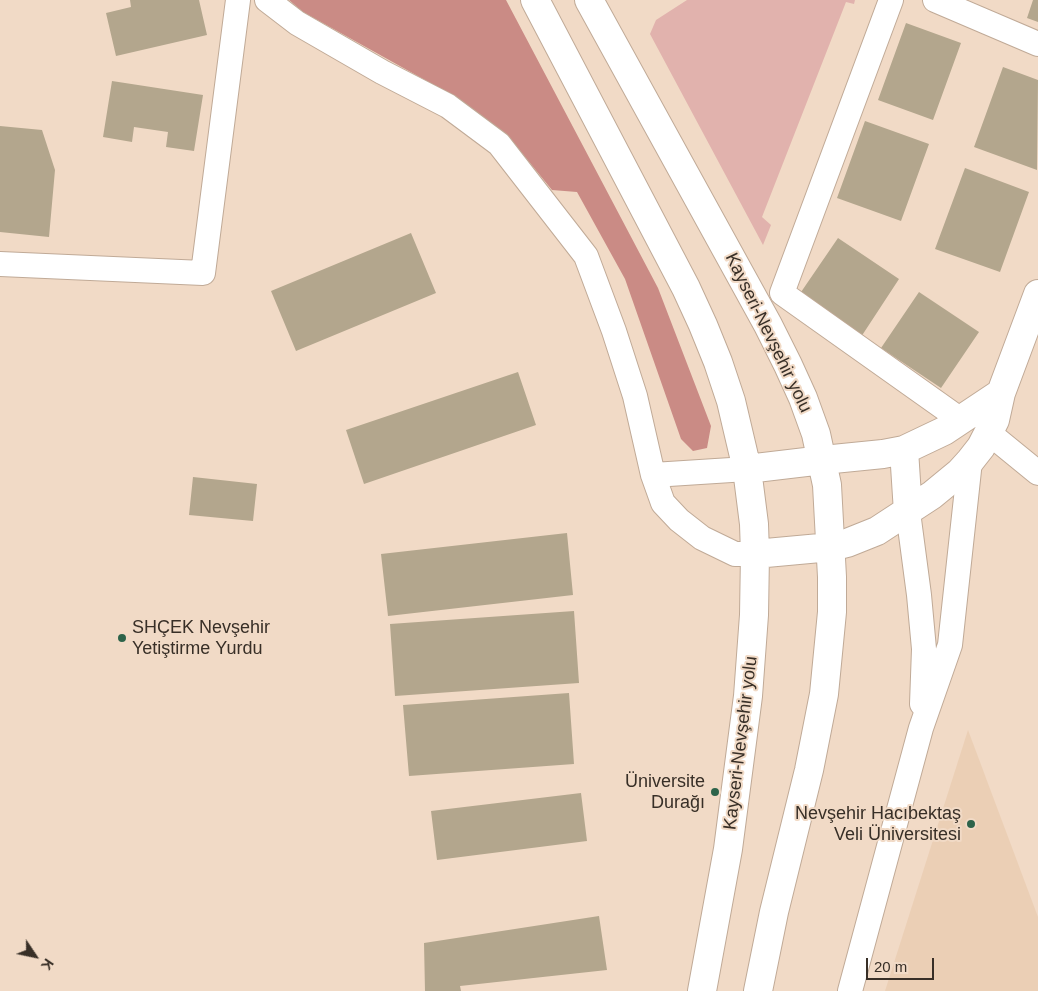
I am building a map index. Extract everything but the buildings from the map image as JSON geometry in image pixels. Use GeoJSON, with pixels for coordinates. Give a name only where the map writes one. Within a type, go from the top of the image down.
{"type":"FeatureCollection","features":[{"type":"Feature","properties":{"kind":"main road","name":"Kayseri-Nevşehir yolu"},"geometry":{"type":"LineString","coordinates":[[535,0],[686,288],[703,325],[731,401],[747,469],[754,524],[755,554],[754,616],[748,696],[728,850],[702,991]]}},
{"type":"Feature","properties":{"kind":"main road","name":"Kayseri-Nevşehir yolu"},"geometry":{"type":"LineString","coordinates":[[589,0],[768,325],[803,398],[823,460],[827,485],[831,546],[832,612],[824,694],[809,770],[774,912],[758,991]]}},
{"type":"Feature","properties":{"kind":"main road"},"geometry":{"type":"LineString","coordinates":[[755,554],[847,543],[877,532],[945,486],[970,461],[989,433],[995,420],[1001,393],[1038,294]]}},
{"type":"Feature","properties":{"kind":"main road"},"geometry":{"type":"LineString","coordinates":[[747,469],[904,450],[923,442],[961,420],[1001,393]]}},
{"type":"Feature","properties":{"kind":"main road"},"geometry":{"type":"LineString","coordinates":[[904,450],[908,512]]}},
{"type":"Feature","properties":{"kind":"street"},"geometry":{"type":"LineString","coordinates":[[0,264],[203,273],[238,0]]}},
{"type":"Feature","properties":{"kind":"street"},"geometry":{"type":"LineString","coordinates":[[267,0],[306,28],[382,72],[448,106],[499,144],[586,256],[614,331],[635,396],[653,475],[663,503],[679,520],[702,538],[735,554],[755,554]]}},
{"type":"Feature","properties":{"kind":"street"},"geometry":{"type":"LineString","coordinates":[[891,0],[782,293],[961,420]]}},
{"type":"Feature","properties":{"kind":"street"},"geometry":{"type":"LineString","coordinates":[[935,0],[1038,44]]}},
{"type":"Feature","properties":{"kind":"street"},"geometry":{"type":"LineString","coordinates":[[989,433],[1038,473]]}},
{"type":"Feature","properties":{"kind":"street"},"geometry":{"type":"LineString","coordinates":[[850,991],[921,728],[950,645],[970,461]]}},
{"type":"Feature","properties":{"kind":"street"},"geometry":{"type":"LineString","coordinates":[[653,475],[747,469]]}},
{"type":"Feature","properties":{"kind":"street"},"geometry":{"type":"LineString","coordinates":[[908,512],[924,649],[921,728]]}},
{"type":"Feature","properties":{"kind":"shaded area"},"geometry":{"type":"Polygon","coordinates":[[[289,0],[506,0],[658,288],[711,426],[707,448],[693,451],[681,439],[625,279],[577,192],[552,190],[512,141],[459,99],[303,12],[289,0]]]}},
{"type":"Feature","properties":{"kind":"shaded area"},"geometry":{"type":"Polygon","coordinates":[[[687,0],[855,0],[854,4],[846,2],[762,217],[771,225],[763,245],[650,34],[656,20],[687,0]]]}},
{"type":"Feature","properties":{"kind":"shaded area","name":"Nevşehir Hacıbektaş Veli Üniversitesi"},"geometry":{"type":"Polygon","coordinates":[[[968,730],[1038,917],[1038,991],[885,991],[968,730]]]}},
{"type":"Feature","properties":{"kind":"place","name":"SHÇEK Nevşehir Yetiştirme Yurdu"},"geometry":{"type":"Point","coordinates":[122,638]}},
{"type":"Feature","properties":{"kind":"place","name":"Üniversite Durağı"},"geometry":{"type":"Point","coordinates":[715,792]}},
{"type":"Feature","properties":{"kind":"place","name":"Nevşehir Hacıbektaş Veli Üniversitesi"},"geometry":{"type":"Point","coordinates":[971,824]}}]}
